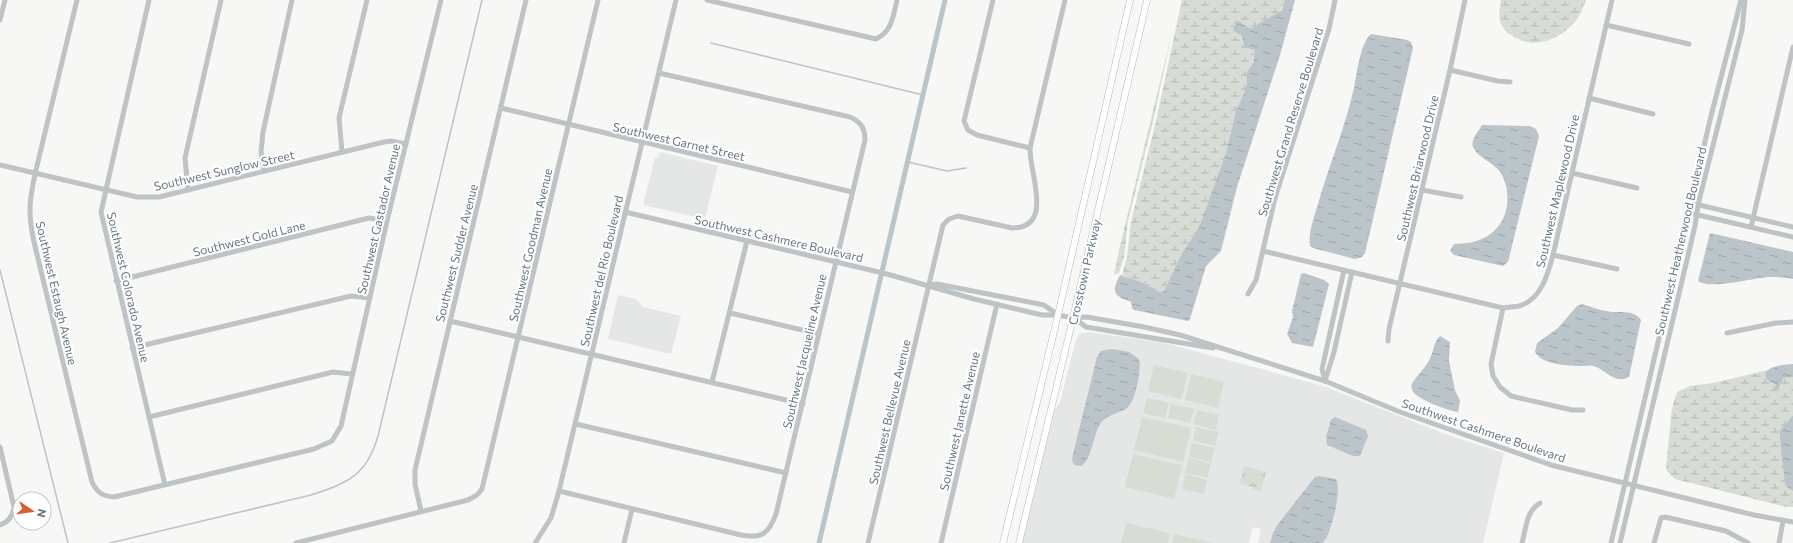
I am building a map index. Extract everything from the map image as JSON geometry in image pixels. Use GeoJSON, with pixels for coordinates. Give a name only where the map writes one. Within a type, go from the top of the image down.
{"type":"FeatureCollection","features":[{"type":"Feature","properties":{"kind":"main road","name":"Crosstown Parkway"},"geometry":{"type":"LineString","coordinates":[[1003,543],[1058,315],[1130,0]]}},
{"type":"Feature","properties":{"kind":"main road","name":"Crosstown Parkway"},"geometry":{"type":"LineString","coordinates":[[1019,543],[1074,318],[1147,0]]}},
{"type":"Feature","properties":{"kind":"street"},"geometry":{"type":"LineString","coordinates":[[0,18],[5,0]]}},
{"type":"Feature","properties":{"kind":"street","name":"Southwest Estaugh Avenue"},"geometry":{"type":"LineString","coordinates":[[77,0],[35,174],[29,203],[30,225],[92,482],[95,488],[100,494],[114,497],[165,485]]}},
{"type":"Feature","properties":{"kind":"street","name":"Southwest Colorado Avenue"},"geometry":{"type":"LineString","coordinates":[[149,0],[104,190],[101,212],[165,485]]}},
{"type":"Feature","properties":{"kind":"street"},"geometry":{"type":"LineString","coordinates":[[188,190],[185,158],[221,0]]}},
{"type":"Feature","properties":{"kind":"street"},"geometry":{"type":"LineString","coordinates":[[264,170],[262,152],[263,132],[292,0]]}},
{"type":"Feature","properties":{"kind":"street"},"geometry":{"type":"LineString","coordinates":[[342,152],[339,118],[367,0]]}},
{"type":"Feature","properties":{"kind":"street","name":"Southwest Gastador Avenue"},"geometry":{"type":"LineString","coordinates":[[165,485],[314,449],[332,441],[341,426],[351,374],[370,298],[387,220],[441,0]]}},
{"type":"Feature","properties":{"kind":"street","name":"Southwest Sudder Avenue"},"geometry":{"type":"LineString","coordinates":[[421,511],[414,484],[414,474],[526,0]]}},
{"type":"Feature","properties":{"kind":"street","name":"Southwest Goodman Avenue"},"geometry":{"type":"LineString","coordinates":[[421,511],[468,500],[479,493],[484,484],[598,0]]}},
{"type":"Feature","properties":{"kind":"street","name":"Southwest del Rio Boulevard"},"geometry":{"type":"LineString","coordinates":[[535,543],[551,518],[559,491],[676,0]]}},
{"type":"Feature","properties":{"kind":"street"},"geometry":{"type":"LineString","coordinates":[[707,0],[876,39],[884,36],[891,26],[897,0]]}},
{"type":"Feature","properties":{"kind":"street"},"geometry":{"type":"LineString","coordinates":[[993,0],[964,121],[968,130],[977,135],[1030,148],[1065,0]]}},
{"type":"Feature","properties":{"kind":"street","name":"Southwest Grand Reserve Boulevard"},"geometry":{"type":"LineString","coordinates":[[1248,294],[1256,280],[1275,198],[1329,29],[1335,0]]}},
{"type":"Feature","properties":{"kind":"street","name":"Southwest Briarwood Drive"},"geometry":{"type":"LineString","coordinates":[[1388,341],[1389,329],[1399,283],[1450,70],[1465,0]]}},
{"type":"Feature","properties":{"kind":"street","name":"Southwest Maplewood Drive"},"geometry":{"type":"LineString","coordinates":[[1263,251],[1503,308],[1520,306],[1535,297],[1547,277],[1553,255],[1612,0]]}},
{"type":"Feature","properties":{"kind":"street","name":"Southwest Heatherwood Boulevard"},"geometry":{"type":"LineString","coordinates":[[1611,543],[1741,0]]}},
{"type":"Feature","properties":{"kind":"street","name":"Southwest Heatherwood Boulevard"},"geometry":{"type":"LineString","coordinates":[[1620,543],[1695,226],[1698,205],[1742,30],[1745,0]]}},
{"type":"Feature","properties":{"kind":"street"},"geometry":{"type":"LineString","coordinates":[[1606,26],[1690,44]]}},
{"type":"Feature","properties":{"kind":"street"},"geometry":{"type":"LineString","coordinates":[[1750,227],[1793,47]]}},
{"type":"Feature","properties":{"kind":"street"},"geometry":{"type":"LineString","coordinates":[[1450,70],[1498,81],[1510,82]]}},
{"type":"Feature","properties":{"kind":"street","name":"Southwest Jacqueline Avenue"},"geometry":{"type":"LineString","coordinates":[[632,510],[756,537],[766,533],[772,526],[786,473],[864,140],[862,125],[850,117],[659,72]]}},
{"type":"Feature","properties":{"kind":"street"},"geometry":{"type":"LineString","coordinates":[[1589,98],[1653,114]]}},
{"type":"Feature","properties":{"kind":"street","name":"Southwest Garnet Street"},"geometry":{"type":"LineString","coordinates":[[501,108],[852,192]]}},
{"type":"Feature","properties":{"kind":"street","name":"Southwest Sunglow Street"},"geometry":{"type":"LineString","coordinates":[[0,165],[138,197],[159,197],[264,170],[391,141],[406,144]]}},
{"type":"Feature","properties":{"kind":"street","name":"Southwest Bellevue Avenue"},"geometry":{"type":"LineString","coordinates":[[868,543],[943,225],[949,218],[958,216],[1012,228],[1021,228],[1030,223],[1037,214],[1038,202],[1030,158],[1030,148]]}},
{"type":"Feature","properties":{"kind":"street"},"geometry":{"type":"LineString","coordinates":[[1572,173],[1637,188]]}},
{"type":"Feature","properties":{"kind":"street"},"geometry":{"type":"LineString","coordinates":[[1422,190],[1461,197]]}},
{"type":"Feature","properties":{"kind":"street"},"geometry":{"type":"LineString","coordinates":[[1692,204],[1793,227]]}},
{"type":"Feature","properties":{"kind":"street","name":"Southwest Cashmere Boulevard"},"geometry":{"type":"LineString","coordinates":[[625,212],[887,274],[950,292],[1042,314],[1074,318],[1087,317],[1144,326],[1200,341],[1220,349],[1325,381],[1400,412],[1551,466],[1783,521],[1793,522]]}},
{"type":"Feature","properties":{"kind":"street"},"geometry":{"type":"LineString","coordinates":[[1689,213],[1793,237]]}},
{"type":"Feature","properties":{"kind":"street","name":"Southwest Gold Lane"},"geometry":{"type":"LineString","coordinates":[[116,281],[369,218],[387,220]]}},
{"type":"Feature","properties":{"kind":"street"},"geometry":{"type":"LineString","coordinates":[[712,382],[747,241]]}},
{"type":"Feature","properties":{"kind":"street"},"geometry":{"type":"LineString","coordinates":[[1553,255],[1617,269]]}},
{"type":"Feature","properties":{"kind":"street"},"geometry":{"type":"LineString","coordinates":[[1325,381],[1322,369],[1344,270]]}},
{"type":"Feature","properties":{"kind":"street"},"geometry":{"type":"LineString","coordinates":[[1325,381],[1334,352],[1352,272]]}},
{"type":"Feature","properties":{"kind":"street","name":"Southwest Cashmere Boulevard"},"geometry":{"type":"LineString","coordinates":[[928,285],[937,284],[1044,305],[1058,315]]}},
{"type":"Feature","properties":{"kind":"street"},"geometry":{"type":"LineString","coordinates":[[132,348],[351,296],[370,298]]}},
{"type":"Feature","properties":{"kind":"street","name":"Southwest Janette Avenue"},"geometry":{"type":"LineString","coordinates":[[940,543],[997,304]]}},
{"type":"Feature","properties":{"kind":"street"},"geometry":{"type":"LineString","coordinates":[[1503,308],[1491,364],[1493,376],[1500,387],[1510,396],[1572,410],[1582,410]]}},
{"type":"Feature","properties":{"kind":"street"},"geometry":{"type":"LineString","coordinates":[[730,313],[819,334]]}},
{"type":"Feature","properties":{"kind":"street","name":"Southwest Cashmere Boulevard"},"geometry":{"type":"LineString","coordinates":[[1074,318],[1086,327],[1169,340],[1199,347],[1220,349]]}},
{"type":"Feature","properties":{"kind":"street"},"geometry":{"type":"LineString","coordinates":[[450,321],[802,404]]}},
{"type":"Feature","properties":{"kind":"street"},"geometry":{"type":"LineString","coordinates":[[1727,333],[1776,323],[1793,322]]}},
{"type":"Feature","properties":{"kind":"street"},"geometry":{"type":"LineString","coordinates":[[149,417],[333,372],[351,374]]}},
{"type":"Feature","properties":{"kind":"street"},"geometry":{"type":"LineString","coordinates":[[576,424],[786,473]]}},
{"type":"Feature","properties":{"kind":"street"},"geometry":{"type":"LineString","coordinates":[[0,448],[13,502],[12,514],[8,521],[0,525]]}},
{"type":"Feature","properties":{"kind":"street"},"geometry":{"type":"LineString","coordinates":[[559,491],[632,510],[624,543]]}},
{"type":"Feature","properties":{"kind":"street"},"geometry":{"type":"LineString","coordinates":[[1522,543],[1529,514],[1534,507],[1540,504]]}},
{"type":"Feature","properties":{"kind":"street"},"geometry":{"type":"LineString","coordinates":[[296,543],[421,511]]}},
{"type":"Feature","properties":{"kind":"street"},"geometry":{"type":"LineString","coordinates":[[1654,543],[1661,518],[1665,517],[1726,531],[1748,543]]}},
{"type":"Feature","properties":{"kind":"street"},"geometry":{"type":"LineString","coordinates":[[1780,543],[1783,521]]}},
{"type":"Feature","properties":{"kind":"shaded area"},"geometry":{"type":"Polygon","coordinates":[[[660,152],[718,166],[705,219],[643,205],[655,157],[658,158],[660,152]]]}},
{"type":"Feature","properties":{"kind":"shaded area"},"geometry":{"type":"Polygon","coordinates":[[[618,295],[636,299],[643,307],[681,316],[671,354],[608,339],[618,295]]]}},
{"type":"Feature","properties":{"kind":"shaded area"},"geometry":{"type":"Polygon","coordinates":[[[1088,332],[1165,343],[1323,386],[1448,435],[1504,453],[1483,543],[1258,543],[1261,529],[1253,527],[1249,543],[1022,543],[1054,411],[1060,402],[1076,340],[1080,334],[1088,332]]]}},
{"type":"Feature","properties":{"kind":"green space"},"geometry":{"type":"Polygon","coordinates":[[[1182,0],[1285,0],[1284,5],[1277,14],[1252,28],[1237,20],[1234,25],[1241,35],[1243,42],[1255,50],[1252,63],[1246,74],[1247,83],[1243,96],[1236,110],[1226,153],[1199,227],[1181,255],[1164,291],[1160,292],[1142,282],[1122,275],[1127,257],[1131,222],[1156,121],[1182,0]]]}},
{"type":"Feature","properties":{"kind":"green space"},"geometry":{"type":"Polygon","coordinates":[[[1501,0],[1586,0],[1575,22],[1569,28],[1555,38],[1547,41],[1531,43],[1515,37],[1501,24],[1501,0]]]}},
{"type":"Feature","properties":{"kind":"green space"},"geometry":{"type":"Polygon","coordinates":[[[1172,33],[1153,121],[1128,221],[1124,257],[1119,273],[1114,274],[1119,250],[1172,33]]]}},
{"type":"Feature","properties":{"kind":"green space"},"geometry":{"type":"Polygon","coordinates":[[[1154,365],[1188,373],[1181,399],[1148,391],[1154,365]]]}},
{"type":"Feature","properties":{"kind":"green space"},"geometry":{"type":"Polygon","coordinates":[[[1768,370],[1765,373],[1766,379],[1774,383],[1778,390],[1782,378],[1793,377],[1793,415],[1783,427],[1780,440],[1788,488],[1793,491],[1793,507],[1786,507],[1675,479],[1667,471],[1666,467],[1672,408],[1677,392],[1690,386],[1713,383],[1768,370]]]}},
{"type":"Feature","properties":{"kind":"green space"},"geometry":{"type":"Polygon","coordinates":[[[1191,374],[1224,382],[1218,408],[1185,400],[1191,374]]]}},
{"type":"Feature","properties":{"kind":"green space"},"geometry":{"type":"Polygon","coordinates":[[[1147,398],[1169,403],[1165,418],[1143,413],[1147,398]]]}},
{"type":"Feature","properties":{"kind":"green space"},"geometry":{"type":"Polygon","coordinates":[[[1171,404],[1194,409],[1190,423],[1168,418],[1171,404]]]}},
{"type":"Feature","properties":{"kind":"green space"},"geometry":{"type":"Polygon","coordinates":[[[1197,410],[1219,415],[1216,430],[1194,424],[1197,410]]]}},
{"type":"Feature","properties":{"kind":"green space"},"geometry":{"type":"Polygon","coordinates":[[[1142,417],[1191,428],[1183,462],[1134,450],[1142,417]]]}},
{"type":"Feature","properties":{"kind":"green space"},"geometry":{"type":"Polygon","coordinates":[[[1196,427],[1218,432],[1215,446],[1193,441],[1196,427]]]}},
{"type":"Feature","properties":{"kind":"green space"},"geometry":{"type":"Polygon","coordinates":[[[1192,443],[1215,448],[1211,462],[1189,457],[1192,443]]]}},
{"type":"Feature","properties":{"kind":"green space"},"geometry":{"type":"Polygon","coordinates":[[[1133,454],[1182,465],[1174,499],[1125,487],[1133,454]]]}},
{"type":"Feature","properties":{"kind":"green space"},"geometry":{"type":"Polygon","coordinates":[[[1189,458],[1211,464],[1207,478],[1185,473],[1189,458]]]}},
{"type":"Feature","properties":{"kind":"green space"},"geometry":{"type":"Polygon","coordinates":[[[1244,466],[1266,472],[1261,491],[1253,489],[1253,487],[1240,484],[1244,466]]]}},
{"type":"Feature","properties":{"kind":"green space"},"geometry":{"type":"Polygon","coordinates":[[[1185,474],[1207,480],[1204,494],[1182,489],[1185,474]]]}},
{"type":"Feature","properties":{"kind":"green space"},"geometry":{"type":"Polygon","coordinates":[[[1126,523],[1170,533],[1168,543],[1121,543],[1126,523]]]}},
{"type":"Feature","properties":{"kind":"green space"},"geometry":{"type":"Polygon","coordinates":[[[1174,534],[1213,543],[1172,543],[1174,534]]]}},
{"type":"Feature","properties":{"kind":"water"},"geometry":{"type":"Polygon","coordinates":[[[1285,0],[1295,0],[1280,55],[1237,187],[1221,251],[1206,266],[1190,319],[1188,321],[1134,310],[1131,302],[1121,298],[1116,293],[1115,286],[1120,275],[1142,282],[1160,292],[1164,291],[1181,255],[1199,227],[1226,153],[1236,110],[1243,96],[1247,83],[1246,74],[1253,62],[1255,50],[1245,47],[1241,35],[1233,31],[1236,20],[1252,28],[1282,10],[1285,0]]]}},
{"type":"Feature","properties":{"kind":"water"},"geometry":{"type":"Polygon","coordinates":[[[1371,34],[1407,40],[1411,42],[1413,48],[1365,253],[1362,257],[1355,259],[1313,248],[1310,246],[1310,236],[1327,175],[1342,132],[1364,45],[1371,34]]]}},
{"type":"Feature","properties":{"kind":"water"},"geometry":{"type":"Polygon","coordinates":[[[1482,125],[1530,126],[1536,129],[1539,136],[1508,262],[1503,266],[1454,255],[1450,251],[1454,244],[1476,241],[1492,233],[1501,223],[1506,209],[1507,193],[1504,178],[1494,165],[1475,151],[1472,144],[1482,125]]]}},
{"type":"Feature","properties":{"kind":"water"},"geometry":{"type":"Polygon","coordinates":[[[1710,233],[1793,252],[1793,279],[1784,277],[1768,277],[1721,284],[1704,283],[1698,281],[1710,233]]]}},
{"type":"Feature","properties":{"kind":"water"},"geometry":{"type":"Polygon","coordinates":[[[1304,273],[1324,280],[1329,284],[1313,347],[1292,343],[1287,334],[1293,317],[1292,311],[1301,274],[1304,273]]]}},
{"type":"Feature","properties":{"kind":"water"},"geometry":{"type":"Polygon","coordinates":[[[1582,304],[1611,312],[1625,312],[1634,314],[1641,320],[1629,377],[1624,379],[1614,378],[1592,366],[1556,364],[1543,360],[1535,352],[1537,343],[1558,328],[1577,306],[1582,304]]]}},
{"type":"Feature","properties":{"kind":"water"},"geometry":{"type":"Polygon","coordinates":[[[1440,336],[1450,342],[1449,361],[1455,390],[1460,401],[1458,412],[1428,402],[1416,395],[1411,386],[1429,360],[1435,343],[1440,336]]]}},
{"type":"Feature","properties":{"kind":"water"},"geometry":{"type":"Polygon","coordinates":[[[1112,349],[1129,352],[1139,359],[1140,370],[1135,394],[1126,409],[1109,416],[1100,424],[1085,463],[1081,466],[1074,465],[1072,460],[1073,454],[1097,357],[1101,351],[1112,349]]]}},
{"type":"Feature","properties":{"kind":"water"},"geometry":{"type":"Polygon","coordinates":[[[1793,364],[1793,377],[1783,378],[1778,390],[1775,388],[1776,385],[1766,379],[1765,373],[1770,368],[1793,364]]]}},
{"type":"Feature","properties":{"kind":"water"},"geometry":{"type":"Polygon","coordinates":[[[1793,415],[1793,491],[1785,484],[1780,430],[1793,415]]]}},
{"type":"Feature","properties":{"kind":"water"},"geometry":{"type":"Polygon","coordinates":[[[1335,417],[1366,430],[1368,436],[1360,456],[1353,456],[1327,445],[1326,437],[1331,420],[1335,417]]]}},
{"type":"Feature","properties":{"kind":"water"},"geometry":{"type":"Polygon","coordinates":[[[1319,476],[1336,479],[1338,484],[1336,509],[1326,539],[1322,543],[1270,543],[1278,524],[1315,477],[1319,476]]]}},
{"type":"Feature","properties":{"kind":"waterway"},"geometry":{"type":"LineString","coordinates":[[110,543],[311,495],[346,481],[362,469],[368,460],[378,436],[482,0]]}},
{"type":"Feature","properties":{"kind":"waterway"},"geometry":{"type":"LineString","coordinates":[[819,543],[945,0]]}},
{"type":"Feature","properties":{"kind":"waterway"},"geometry":{"type":"LineString","coordinates":[[711,43],[923,95]]}},
{"type":"Feature","properties":{"kind":"waterway"},"geometry":{"type":"LineString","coordinates":[[908,162],[947,171],[966,168]]}},
{"type":"Feature","properties":{"kind":"waterway"},"geometry":{"type":"LineString","coordinates":[[0,270],[68,543]]}}]}
